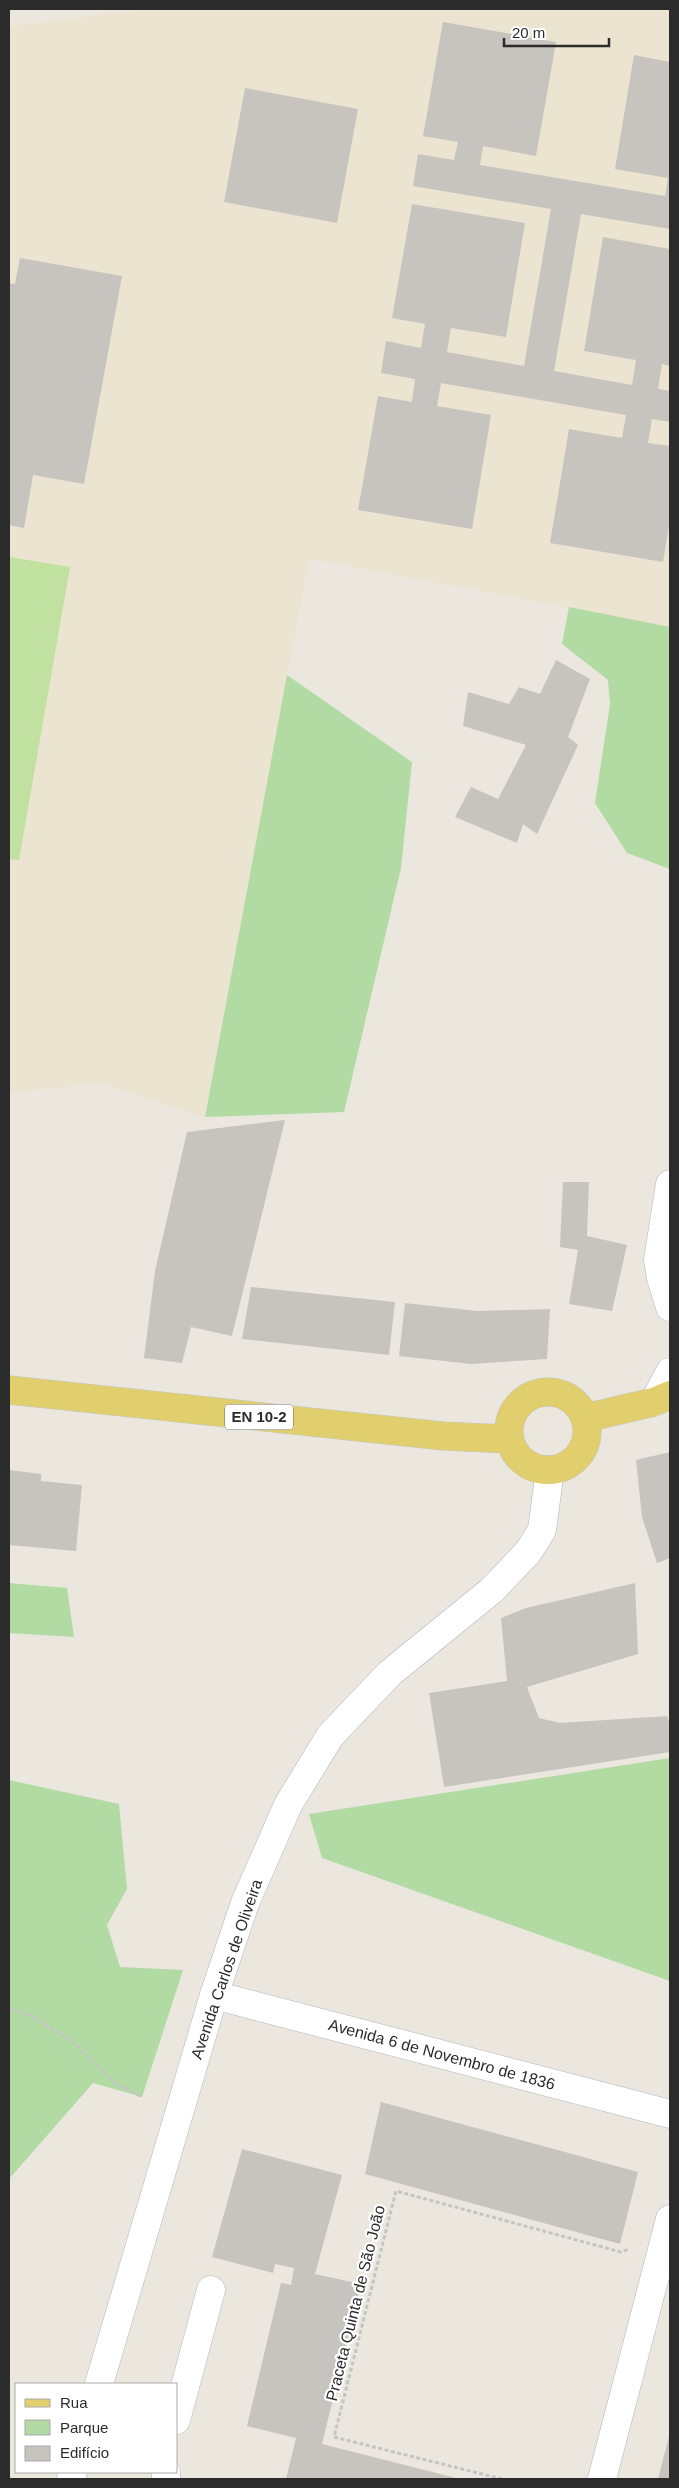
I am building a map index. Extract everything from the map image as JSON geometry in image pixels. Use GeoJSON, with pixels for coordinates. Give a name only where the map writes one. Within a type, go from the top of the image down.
{"type":"FeatureCollection","features":[{"type":"Feature","properties":{"kind":"main road"},"geometry":{"type":"LineString","coordinates":[[670,1184],[658,1260],[661,1278],[670,1307]]}},
{"type":"Feature","properties":{"kind":"main road"},"geometry":{"type":"LineString","coordinates":[[585,1418],[662,1398],[670,1372]]}},
{"type":"Feature","properties":{"kind":"main road","name":"EN 10-2"},"geometry":{"type":"LineString","coordinates":[[9,1390],[434,1435],[509,1439]]}},
{"type":"Feature","properties":{"kind":"main road"},"geometry":{"type":"LineString","coordinates":[[552,1392],[566,1396],[578,1405],[585,1418],[586,1442],[581,1453],[573,1462],[562,1468],[539,1470],[520,1458],[509,1439],[509,1424],[514,1410],[524,1400],[538,1393],[552,1392]]}},
{"type":"Feature","properties":{"kind":"main road","name":"Avenida Carlos de Oliveira"},"geometry":{"type":"LineString","coordinates":[[99,2383],[214,1995],[245,1903],[288,1805],[330,1736],[390,1673],[492,1590],[528,1552],[542,1530],[550,1470]]}},
{"type":"Feature","properties":{"kind":"main road","name":"Avenida 6 de Novembro de 1836"},"geometry":{"type":"LineString","coordinates":[[214,1995],[670,2114]]}},
{"type":"Feature","properties":{"kind":"main road"},"geometry":{"type":"LineString","coordinates":[[602,2479],[668,2229]]}},
{"type":"Feature","properties":{"kind":"main road"},"geometry":{"type":"LineString","coordinates":[[178,2413],[211,2290]]}},
{"type":"Feature","properties":{"kind":"path"},"geometry":{"type":"LineString","coordinates":[[9,2008],[32,2017],[68,2038],[115,2083],[142,2097]]}},
{"type":"Feature","properties":{"kind":"path","name":"Praceta Quinta de São João"},"geometry":{"type":"LineString","coordinates":[[502,2479],[334,2436],[396,2191],[621,2252],[668,2229]]}},
{"type":"Feature","properties":{"kind":"shaded area"},"geometry":{"type":"Polygon","coordinates":[[[144,9],[670,9],[670,627],[309,559],[205,1117],[99,1083],[9,1093],[9,27],[144,9]]]}},
{"type":"Feature","properties":{"kind":"green space"},"geometry":{"type":"Polygon","coordinates":[[[9,557],[70,567],[19,860],[9,859],[9,557]]]}},
{"type":"Feature","properties":{"kind":"green space"},"geometry":{"type":"Polygon","coordinates":[[[569,607],[670,627],[670,869],[627,853],[595,803],[610,704],[608,680],[562,644],[569,607]]]}},
{"type":"Feature","properties":{"kind":"green space"},"geometry":{"type":"Polygon","coordinates":[[[287,675],[412,762],[401,868],[344,1112],[205,1117],[287,675]]]}},
{"type":"Feature","properties":{"kind":"green space"},"geometry":{"type":"Polygon","coordinates":[[[9,1583],[67,1588],[74,1637],[9,1633],[9,1583]]]}},
{"type":"Feature","properties":{"kind":"green space"},"geometry":{"type":"Polygon","coordinates":[[[670,1758],[670,1981],[322,1858],[309,1814],[670,1758]]]}},
{"type":"Feature","properties":{"kind":"green space"},"geometry":{"type":"Polygon","coordinates":[[[9,1780],[119,1804],[127,1889],[107,1925],[120,1967],[183,1970],[142,2097],[93,2083],[9,2179],[9,1780]]]}},
{"type":"Feature","properties":{"kind":"building"},"geometry":{"type":"Polygon","coordinates":[[[443,22],[556,42],[536,156],[483,146],[480,165],[665,196],[668,178],[615,169],[634,55],[670,62],[670,229],[581,214],[554,371],[632,385],[636,360],[584,351],[603,237],[670,249],[670,366],[662,364],[658,389],[670,391],[670,422],[652,419],[648,443],[670,446],[670,520],[663,562],[550,543],[569,429],[622,438],[626,415],[441,383],[437,406],[491,415],[472,529],[358,510],[378,396],[412,402],[415,379],[381,373],[386,341],[421,348],[425,324],[392,318],[412,204],[525,223],[506,337],[451,328],[447,352],[524,366],[551,209],[413,186],[418,154],[454,160],[458,142],[423,136],[443,22]]]}},
{"type":"Feature","properties":{"kind":"building"},"geometry":{"type":"Polygon","coordinates":[[[245,88],[358,109],[337,223],[224,202],[245,88]]]}},
{"type":"Feature","properties":{"kind":"building"},"geometry":{"type":"Polygon","coordinates":[[[20,258],[122,276],[84,484],[33,475],[24,528],[9,525],[9,283],[15,284],[20,258]]]}},
{"type":"Feature","properties":{"kind":"building"},"geometry":{"type":"Polygon","coordinates":[[[556,660],[590,679],[568,737],[578,745],[537,834],[523,824],[517,843],[455,817],[471,787],[498,799],[526,745],[463,726],[468,692],[509,704],[519,687],[540,694],[556,660]]]}},
{"type":"Feature","properties":{"kind":"building"},"geometry":{"type":"Polygon","coordinates":[[[285,1120],[232,1336],[191,1327],[182,1363],[144,1358],[155,1271],[187,1132],[285,1120]]]}},
{"type":"Feature","properties":{"kind":"building"},"geometry":{"type":"Polygon","coordinates":[[[563,1182],[589,1182],[587,1236],[627,1245],[612,1311],[569,1304],[578,1250],[560,1247],[563,1182]]]}},
{"type":"Feature","properties":{"kind":"building"},"geometry":{"type":"Polygon","coordinates":[[[251,1287],[395,1302],[389,1355],[242,1339],[251,1287]]]}},
{"type":"Feature","properties":{"kind":"building"},"geometry":{"type":"Polygon","coordinates":[[[405,1303],[477,1311],[550,1309],[547,1359],[471,1364],[399,1356],[405,1303]]]}},
{"type":"Feature","properties":{"kind":"building"},"geometry":{"type":"Polygon","coordinates":[[[670,1452],[670,1558],[657,1563],[642,1517],[636,1460],[670,1452]]]}},
{"type":"Feature","properties":{"kind":"building"},"geometry":{"type":"Polygon","coordinates":[[[9,1470],[41,1474],[41,1481],[82,1485],[76,1551],[9,1545],[9,1470]]]}},
{"type":"Feature","properties":{"kind":"building"},"geometry":{"type":"Polygon","coordinates":[[[635,1583],[638,1654],[527,1687],[539,1718],[560,1723],[667,1716],[670,1725],[670,1752],[444,1787],[429,1693],[507,1681],[501,1618],[526,1608],[635,1583]]]}},
{"type":"Feature","properties":{"kind":"building"},"geometry":{"type":"Polygon","coordinates":[[[381,2102],[638,2172],[620,2244],[365,2174],[381,2102]]]}},
{"type":"Feature","properties":{"kind":"building"},"geometry":{"type":"Polygon","coordinates":[[[242,2149],[342,2175],[315,2274],[361,2284],[322,2444],[460,2479],[286,2479],[296,2438],[247,2426],[281,2283],[291,2285],[294,2268],[275,2264],[273,2273],[212,2257],[242,2149]]]}},
{"type":"Feature","properties":{"kind":"building"},"geometry":{"type":"Polygon","coordinates":[[[670,2432],[670,2479],[658,2479],[670,2432]]]}}]}
